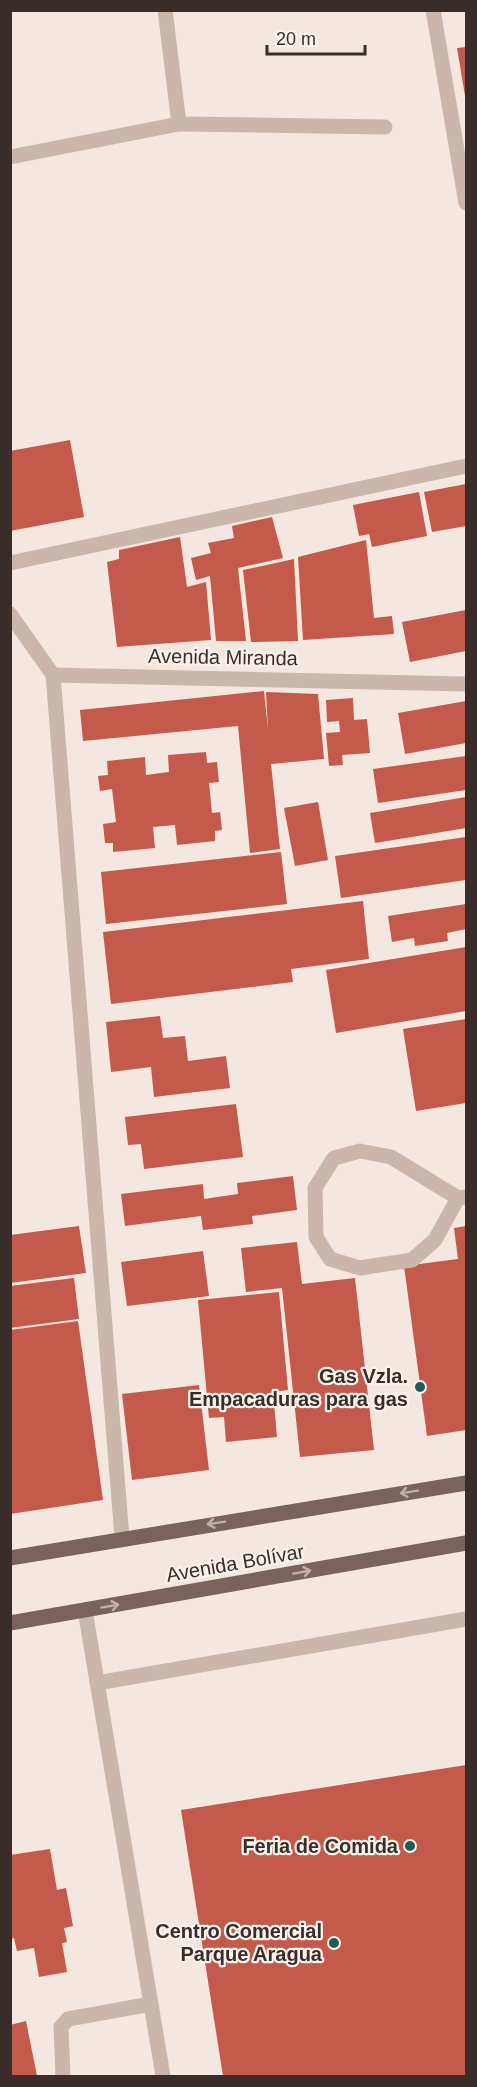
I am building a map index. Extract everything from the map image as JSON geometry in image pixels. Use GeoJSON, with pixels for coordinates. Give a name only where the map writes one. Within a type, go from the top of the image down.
{"type":"FeatureCollection","features":[{"type":"Feature","properties":{"kind":"main road"},"geometry":{"type":"LineString","coordinates":[[10,1558],[466,1483]]}},
{"type":"Feature","properties":{"kind":"main road","name":"Avenida Bolívar"},"geometry":{"type":"LineString","coordinates":[[10,1623],[466,1543]]}},
{"type":"Feature","properties":{"kind":"street"},"geometry":{"type":"LineString","coordinates":[[165,10],[179,124]]}},
{"type":"Feature","properties":{"kind":"street"},"geometry":{"type":"LineString","coordinates":[[433,10],[466,203]]}},
{"type":"Feature","properties":{"kind":"street"},"geometry":{"type":"LineString","coordinates":[[10,157],[179,124],[385,127]]}},
{"type":"Feature","properties":{"kind":"street"},"geometry":{"type":"LineString","coordinates":[[10,563],[466,466]]}},
{"type":"Feature","properties":{"kind":"street"},"geometry":{"type":"LineString","coordinates":[[10,614],[53,675],[122,1538]]}},
{"type":"Feature","properties":{"kind":"street","name":"Avenida Miranda"},"geometry":{"type":"LineString","coordinates":[[53,675],[466,684]]}},
{"type":"Feature","properties":{"kind":"street"},"geometry":{"type":"LineString","coordinates":[[360,1151],[391,1157],[462,1198],[435,1240],[412,1260],[360,1268],[330,1259],[316,1237],[315,1188],[334,1158],[360,1151]]}},
{"type":"Feature","properties":{"kind":"street"},"geometry":{"type":"LineString","coordinates":[[85,1610],[163,2076]]}},
{"type":"Feature","properties":{"kind":"street"},"geometry":{"type":"LineString","coordinates":[[97,1683],[466,1619]]}},
{"type":"Feature","properties":{"kind":"street"},"geometry":{"type":"LineString","coordinates":[[63,2076],[61,2027],[68,2019],[151,2004]]}},
{"type":"Feature","properties":{"kind":"building"},"geometry":{"type":"Polygon","coordinates":[[[466,47],[466,96],[465,96],[457,48],[466,47]]]}},
{"type":"Feature","properties":{"kind":"building"},"geometry":{"type":"Polygon","coordinates":[[[70,440],[84,517],[10,531],[10,451],[70,440]]]}},
{"type":"Feature","properties":{"kind":"building"},"geometry":{"type":"Polygon","coordinates":[[[466,484],[466,526],[432,532],[424,492],[466,484]]]}},
{"type":"Feature","properties":{"kind":"building"},"geometry":{"type":"Polygon","coordinates":[[[419,492],[427,536],[372,547],[369,534],[359,536],[353,505],[419,492]]]}},
{"type":"Feature","properties":{"kind":"building"},"geometry":{"type":"Polygon","coordinates":[[[272,517],[283,558],[238,568],[246,641],[216,641],[210,576],[196,580],[191,558],[211,553],[208,543],[234,538],[232,526],[272,517]]]}},
{"type":"Feature","properties":{"kind":"building"},"geometry":{"type":"Polygon","coordinates":[[[180,537],[187,587],[206,582],[211,640],[117,647],[107,562],[119,559],[119,550],[180,537]]]}},
{"type":"Feature","properties":{"kind":"building"},"geometry":{"type":"Polygon","coordinates":[[[366,540],[374,618],[392,616],[394,634],[303,640],[298,557],[366,540]]]}},
{"type":"Feature","properties":{"kind":"building"},"geometry":{"type":"Polygon","coordinates":[[[294,559],[298,641],[251,642],[243,570],[294,559]]]}},
{"type":"Feature","properties":{"kind":"building"},"geometry":{"type":"Polygon","coordinates":[[[466,610],[466,651],[410,662],[402,622],[466,610]]]}},
{"type":"Feature","properties":{"kind":"building"},"geometry":{"type":"Polygon","coordinates":[[[264,691],[268,730],[266,692],[318,694],[324,759],[271,764],[280,849],[250,853],[238,726],[83,741],[80,710],[264,691]]]}},
{"type":"Feature","properties":{"kind":"building"},"geometry":{"type":"Polygon","coordinates":[[[353,698],[354,720],[367,719],[370,753],[342,755],[343,765],[329,766],[326,733],[340,732],[339,721],[327,722],[326,700],[353,698]]]}},
{"type":"Feature","properties":{"kind":"building"},"geometry":{"type":"Polygon","coordinates":[[[466,701],[466,743],[405,754],[398,713],[466,701]]]}},
{"type":"Feature","properties":{"kind":"building"},"geometry":{"type":"Polygon","coordinates":[[[206,752],[207,763],[217,762],[219,782],[209,783],[212,813],[220,812],[222,830],[215,831],[215,841],[177,845],[175,825],[153,827],[155,848],[113,852],[113,843],[105,843],[103,824],[116,822],[112,789],[100,791],[98,776],[108,775],[107,761],[145,757],[146,775],[169,772],[168,755],[206,752]]]}},
{"type":"Feature","properties":{"kind":"building"},"geometry":{"type":"Polygon","coordinates":[[[466,756],[466,790],[378,803],[373,769],[466,756]]]}},
{"type":"Feature","properties":{"kind":"building"},"geometry":{"type":"Polygon","coordinates":[[[466,797],[466,828],[375,843],[370,813],[466,797]]]}},
{"type":"Feature","properties":{"kind":"building"},"geometry":{"type":"Polygon","coordinates":[[[318,802],[328,860],[295,866],[284,808],[318,802]]]}},
{"type":"Feature","properties":{"kind":"building"},"geometry":{"type":"Polygon","coordinates":[[[466,837],[466,880],[341,898],[335,856],[466,837]]]}},
{"type":"Feature","properties":{"kind":"building"},"geometry":{"type":"Polygon","coordinates":[[[281,852],[287,904],[106,924],[101,872],[281,852]]]}},
{"type":"Feature","properties":{"kind":"building"},"geometry":{"type":"Polygon","coordinates":[[[363,901],[369,959],[291,969],[293,982],[111,1004],[103,932],[363,901]]]}},
{"type":"Feature","properties":{"kind":"building"},"geometry":{"type":"Polygon","coordinates":[[[466,904],[466,929],[447,933],[448,941],[415,946],[414,938],[392,942],[388,916],[466,904]]]}},
{"type":"Feature","properties":{"kind":"building"},"geometry":{"type":"Polygon","coordinates":[[[466,947],[466,1011],[336,1033],[326,970],[466,947]]]}},
{"type":"Feature","properties":{"kind":"building"},"geometry":{"type":"Polygon","coordinates":[[[160,1016],[163,1038],[185,1036],[188,1061],[226,1056],[230,1088],[154,1097],[151,1067],[111,1072],[106,1022],[160,1016]]]}},
{"type":"Feature","properties":{"kind":"building"},"geometry":{"type":"Polygon","coordinates":[[[466,1019],[466,1103],[416,1111],[403,1029],[466,1019]]]}},
{"type":"Feature","properties":{"kind":"building"},"geometry":{"type":"Polygon","coordinates":[[[236,1104],[243,1157],[144,1169],[141,1144],[128,1145],[125,1117],[236,1104]]]}},
{"type":"Feature","properties":{"kind":"building"},"geometry":{"type":"Polygon","coordinates":[[[293,1176],[297,1210],[252,1216],[253,1224],[203,1230],[201,1216],[125,1226],[121,1194],[203,1184],[204,1199],[238,1194],[237,1183],[293,1176]]]}},
{"type":"Feature","properties":{"kind":"building"},"geometry":{"type":"Polygon","coordinates":[[[79,1226],[86,1273],[10,1283],[10,1235],[79,1226]]]}},
{"type":"Feature","properties":{"kind":"building"},"geometry":{"type":"Polygon","coordinates":[[[466,1226],[466,1430],[427,1436],[404,1266],[458,1259],[454,1228],[466,1226]]]}},
{"type":"Feature","properties":{"kind":"building"},"geometry":{"type":"Polygon","coordinates":[[[297,1242],[302,1284],[355,1278],[374,1450],[300,1457],[282,1288],[246,1292],[241,1248],[297,1242]]]}},
{"type":"Feature","properties":{"kind":"building"},"geometry":{"type":"Polygon","coordinates":[[[203,1251],[209,1296],[127,1306],[121,1262],[203,1251]]]}},
{"type":"Feature","properties":{"kind":"building"},"geometry":{"type":"Polygon","coordinates":[[[74,1278],[79,1319],[10,1328],[10,1286],[74,1278]]]}},
{"type":"Feature","properties":{"kind":"building"},"geometry":{"type":"Polygon","coordinates":[[[279,1292],[288,1390],[273,1392],[277,1437],[226,1442],[224,1417],[209,1418],[198,1300],[279,1292]]]}},
{"type":"Feature","properties":{"kind":"building"},"geometry":{"type":"Polygon","coordinates":[[[78,1321],[103,1500],[10,1514],[10,1330],[78,1321]]]}},
{"type":"Feature","properties":{"kind":"building"},"geometry":{"type":"Polygon","coordinates":[[[199,1385],[209,1470],[132,1480],[122,1394],[199,1385]]]}},
{"type":"Feature","properties":{"kind":"building","name":"Centro Comercial Parque Aragua"},"geometry":{"type":"Polygon","coordinates":[[[466,1765],[466,2076],[223,2076],[181,1810],[466,1765]]]}},
{"type":"Feature","properties":{"kind":"building"},"geometry":{"type":"Polygon","coordinates":[[[50,1849],[57,1890],[66,1888],[73,1926],[64,1928],[67,1942],[62,1943],[67,1972],[39,1977],[34,1948],[17,1951],[14,1938],[10,1939],[10,1855],[50,1849]]]}},
{"type":"Feature","properties":{"kind":"building"},"geometry":{"type":"Polygon","coordinates":[[[26,2021],[37,2076],[10,2076],[10,2025],[26,2021]]]}},
{"type":"Feature","properties":{"kind":"place","name":"Gas Vzla. Empacaduras para gas"},"geometry":{"type":"Point","coordinates":[420,1387]}},
{"type":"Feature","properties":{"kind":"place","name":"Feria de Comida"},"geometry":{"type":"Point","coordinates":[410,1846]}},
{"type":"Feature","properties":{"kind":"place","name":"Centro Comercial Parque Aragua"},"geometry":{"type":"Point","coordinates":[334,1943]}}]}
